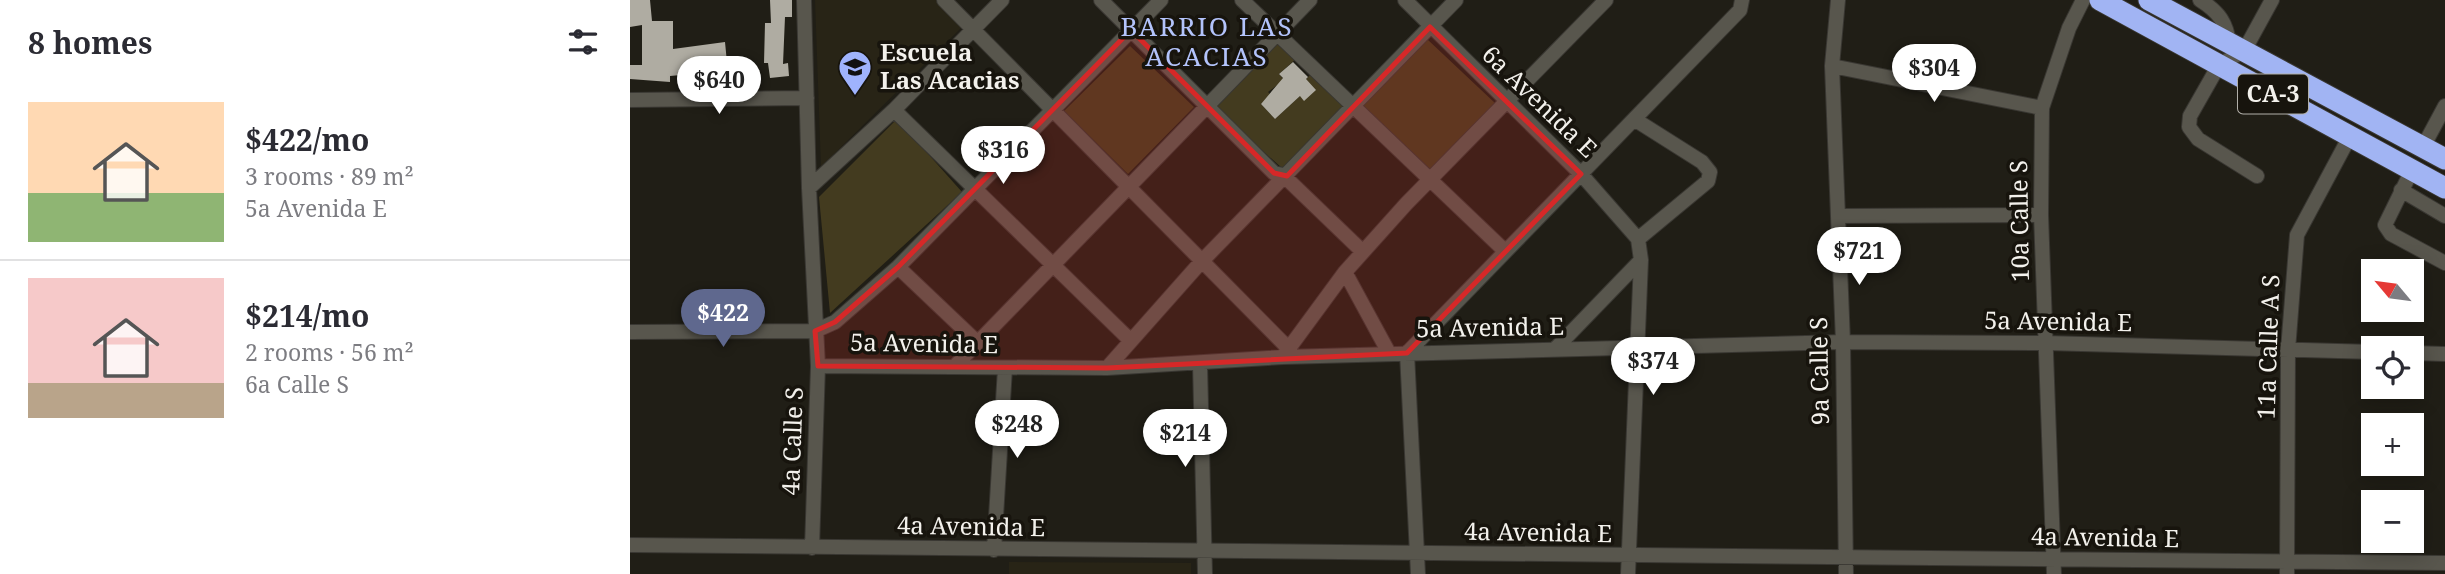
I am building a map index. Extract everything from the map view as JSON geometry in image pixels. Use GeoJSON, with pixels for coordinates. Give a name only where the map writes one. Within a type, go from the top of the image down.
{"type":"FeatureCollection","features":[{"type":"Feature","properties":{"kind":"highway","name":"CA-3"},"geometry":{"type":"LineString","coordinates":[[2100,0],[2445,188]]}},
{"type":"Feature","properties":{"kind":"highway","name":"CA-3"},"geometry":{"type":"LineString","coordinates":[[2149,0],[2445,159]]}},
{"type":"Feature","properties":{"kind":"street","name":"4a Calle S"},"geometry":{"type":"LineString","coordinates":[[804,0],[809,188],[818,366],[812,548]]}},
{"type":"Feature","properties":{"kind":"street"},"geometry":{"type":"LineString","coordinates":[[944,0],[1201,262],[1286,353],[1345,272],[1363,252],[1430,179],[1606,0]]}},
{"type":"Feature","properties":{"kind":"street"},"geometry":{"type":"LineString","coordinates":[[809,188],[894,110],[1002,0]]}},
{"type":"Feature","properties":{"kind":"street"},"geometry":{"type":"LineString","coordinates":[[1101,0],[1274,173],[1283,175],[1290,173],[1456,0]]}},
{"type":"Feature","properties":{"kind":"street"},"geometry":{"type":"LineString","coordinates":[[815,331],[835,322],[898,267],[1161,0]]}},
{"type":"Feature","properties":{"kind":"street"},"geometry":{"type":"LineString","coordinates":[[1242,0],[1505,251]]}},
{"type":"Feature","properties":{"kind":"street"},"geometry":{"type":"LineString","coordinates":[[954,367],[1310,0]]}},
{"type":"Feature","properties":{"kind":"street","name":"6a Avenida E"},"geometry":{"type":"LineString","coordinates":[[1405,0],[1581,174],[1638,239]]}},
{"type":"Feature","properties":{"kind":"street","name":"9a Calle S"},"geometry":{"type":"LineString","coordinates":[[1838,0],[1832,66],[1843,342],[1846,574]]}},
{"type":"Feature","properties":{"kind":"street","name":"10a Calle S"},"geometry":{"type":"LineString","coordinates":[[2054,567],[2041,215],[2042,107],[2069,28],[2083,0]]}},
{"type":"Feature","properties":{"kind":"street"},"geometry":{"type":"LineString","coordinates":[[2200,0],[2212,8],[2227,25],[2236,48]]}},
{"type":"Feature","properties":{"kind":"street"},"geometry":{"type":"LineString","coordinates":[[2257,176],[2198,138],[2189,127],[2190,116],[2219,65],[2236,48],[2272,0]]}},
{"type":"Feature","properties":{"kind":"street"},"geometry":{"type":"LineString","coordinates":[[1418,574],[1407,353],[1634,120],[1741,5]]}},
{"type":"Feature","properties":{"kind":"street"},"geometry":{"type":"LineString","coordinates":[[1832,66],[2042,107]]}},
{"type":"Feature","properties":{"kind":"street"},"geometry":{"type":"LineString","coordinates":[[630,100],[807,98]]}},
{"type":"Feature","properties":{"kind":"street"},"geometry":{"type":"LineString","coordinates":[[2423,147],[2445,106]]}},
{"type":"Feature","properties":{"kind":"street"},"geometry":{"type":"LineString","coordinates":[[894,110],[1130,340]]}},
{"type":"Feature","properties":{"kind":"street"},"geometry":{"type":"LineString","coordinates":[[1628,574],[1641,260],[1638,239],[1708,181],[1710,172],[1702,162],[1634,120]]}},
{"type":"Feature","properties":{"kind":"street","name":"11a Calle A S"},"geometry":{"type":"LineString","coordinates":[[2287,569],[2288,350],[2297,235],[2350,136]]}},
{"type":"Feature","properties":{"kind":"street"},"geometry":{"type":"LineString","coordinates":[[2412,170],[2385,225],[2392,234],[2445,263]]}},
{"type":"Feature","properties":{"kind":"street"},"geometry":{"type":"LineString","coordinates":[[1283,175],[1363,252]]}},
{"type":"Feature","properties":{"kind":"street"},"geometry":{"type":"LineString","coordinates":[[1107,368],[1283,175]]}},
{"type":"Feature","properties":{"kind":"street"},"geometry":{"type":"LineString","coordinates":[[2401,190],[2445,216]]}},
{"type":"Feature","properties":{"kind":"street"},"geometry":{"type":"LineString","coordinates":[[1838,216],[2041,215]]}},
{"type":"Feature","properties":{"kind":"street"},"geometry":{"type":"LineString","coordinates":[[1555,350],[1641,260]]}},
{"type":"Feature","properties":{"kind":"street"},"geometry":{"type":"LineString","coordinates":[[898,267],[977,342]]}},
{"type":"Feature","properties":{"kind":"street"},"geometry":{"type":"LineString","coordinates":[[1345,272],[1389,353]]}},
{"type":"Feature","properties":{"kind":"street","name":"5a Avenida E"},"geometry":{"type":"LineString","coordinates":[[630,332],[815,331]]}},
{"type":"Feature","properties":{"kind":"street","name":"5a Avenida E"},"geometry":{"type":"LineString","coordinates":[[818,366],[1107,368],[1200,364],[1286,353],[1407,353],[1843,342],[2046,343],[2361,352]]}},
{"type":"Feature","properties":{"kind":"street"},"geometry":{"type":"LineString","coordinates":[[2424,353],[2445,354]]}},
{"type":"Feature","properties":{"kind":"street"},"geometry":{"type":"LineString","coordinates":[[1200,364],[1205,574]]}},
{"type":"Feature","properties":{"kind":"street"},"geometry":{"type":"LineString","coordinates":[[994,550],[1004,368]]}},
{"type":"Feature","properties":{"kind":"street","name":"4a Avenida E"},"geometry":{"type":"LineString","coordinates":[[630,545],[1628,557],[1846,556],[2054,567],[2287,569],[2445,563]]}},
{"type":"Feature","properties":{"kind":"highlighted area"},"geometry":{"type":"Polygon","coordinates":[[[1430,27],[1581,174],[1407,353],[1107,368],[818,366],[815,331],[835,322],[898,267],[1131,30],[1274,173],[1287,176],[1430,27]]]}},
{"type":"Feature","properties":{"kind":"shaded area","name":"Escuela Las Acacias"},"geometry":{"type":"Polygon","coordinates":[[[815,0],[937,0],[962,27],[821,167],[815,0]]]}},
{"type":"Feature","properties":{"kind":"shaded area"},"geometry":{"type":"Polygon","coordinates":[[[1278,37],[1298,57],[1279,74],[1284,80],[1268,92],[1271,95],[1261,104],[1275,119],[1300,96],[1306,79],[1313,72],[1348,105],[1294,162],[1282,168],[1211,105],[1278,37]]]}},
{"type":"Feature","properties":{"kind":"shaded area"},"geometry":{"type":"Polygon","coordinates":[[[1427,39],[1496,104],[1430,171],[1362,106],[1427,39]]]}},
{"type":"Feature","properties":{"kind":"shaded area"},"geometry":{"type":"Polygon","coordinates":[[[1130,46],[1194,107],[1128,174],[1064,111],[1130,46]]]}},
{"type":"Feature","properties":{"kind":"shaded area"},"geometry":{"type":"Polygon","coordinates":[[[897,119],[962,192],[830,313],[819,197],[897,119]]]}},
{"type":"Feature","properties":{"kind":"shaded area"},"geometry":{"type":"Polygon","coordinates":[[[1009,562],[1191,563],[1191,574],[1009,574],[1009,562]]]}},
{"type":"Feature","properties":{"kind":"building"},"geometry":{"type":"Polygon","coordinates":[[[630,0],[650,0],[652,21],[673,21],[673,49],[725,42],[728,73],[692,77],[692,74],[670,76],[670,82],[630,79],[630,65],[642,65],[642,25],[630,27],[630,0]]]}},
{"type":"Feature","properties":{"kind":"building"},"geometry":{"type":"Polygon","coordinates":[[[770,0],[792,0],[792,17],[785,17],[783,64],[788,63],[789,76],[770,78],[768,63],[764,63],[765,23],[771,23],[770,0]]]}},
{"type":"Feature","properties":{"kind":"building"},"geometry":{"type":"Polygon","coordinates":[[[1293,62],[1316,90],[1304,101],[1300,96],[1275,119],[1261,104],[1283,78],[1279,74],[1293,62]]]}},
{"type":"Feature","properties":{"kind":"place","name":"Escuela Las Acacias"},"geometry":{"type":"Point","coordinates":[855,97]}},
{"type":"Feature","properties":{"kind":"district","name":"BARRIO LAS ACACIAS"},"geometry":{"type":"Point","coordinates":[1207,42]}}]}
